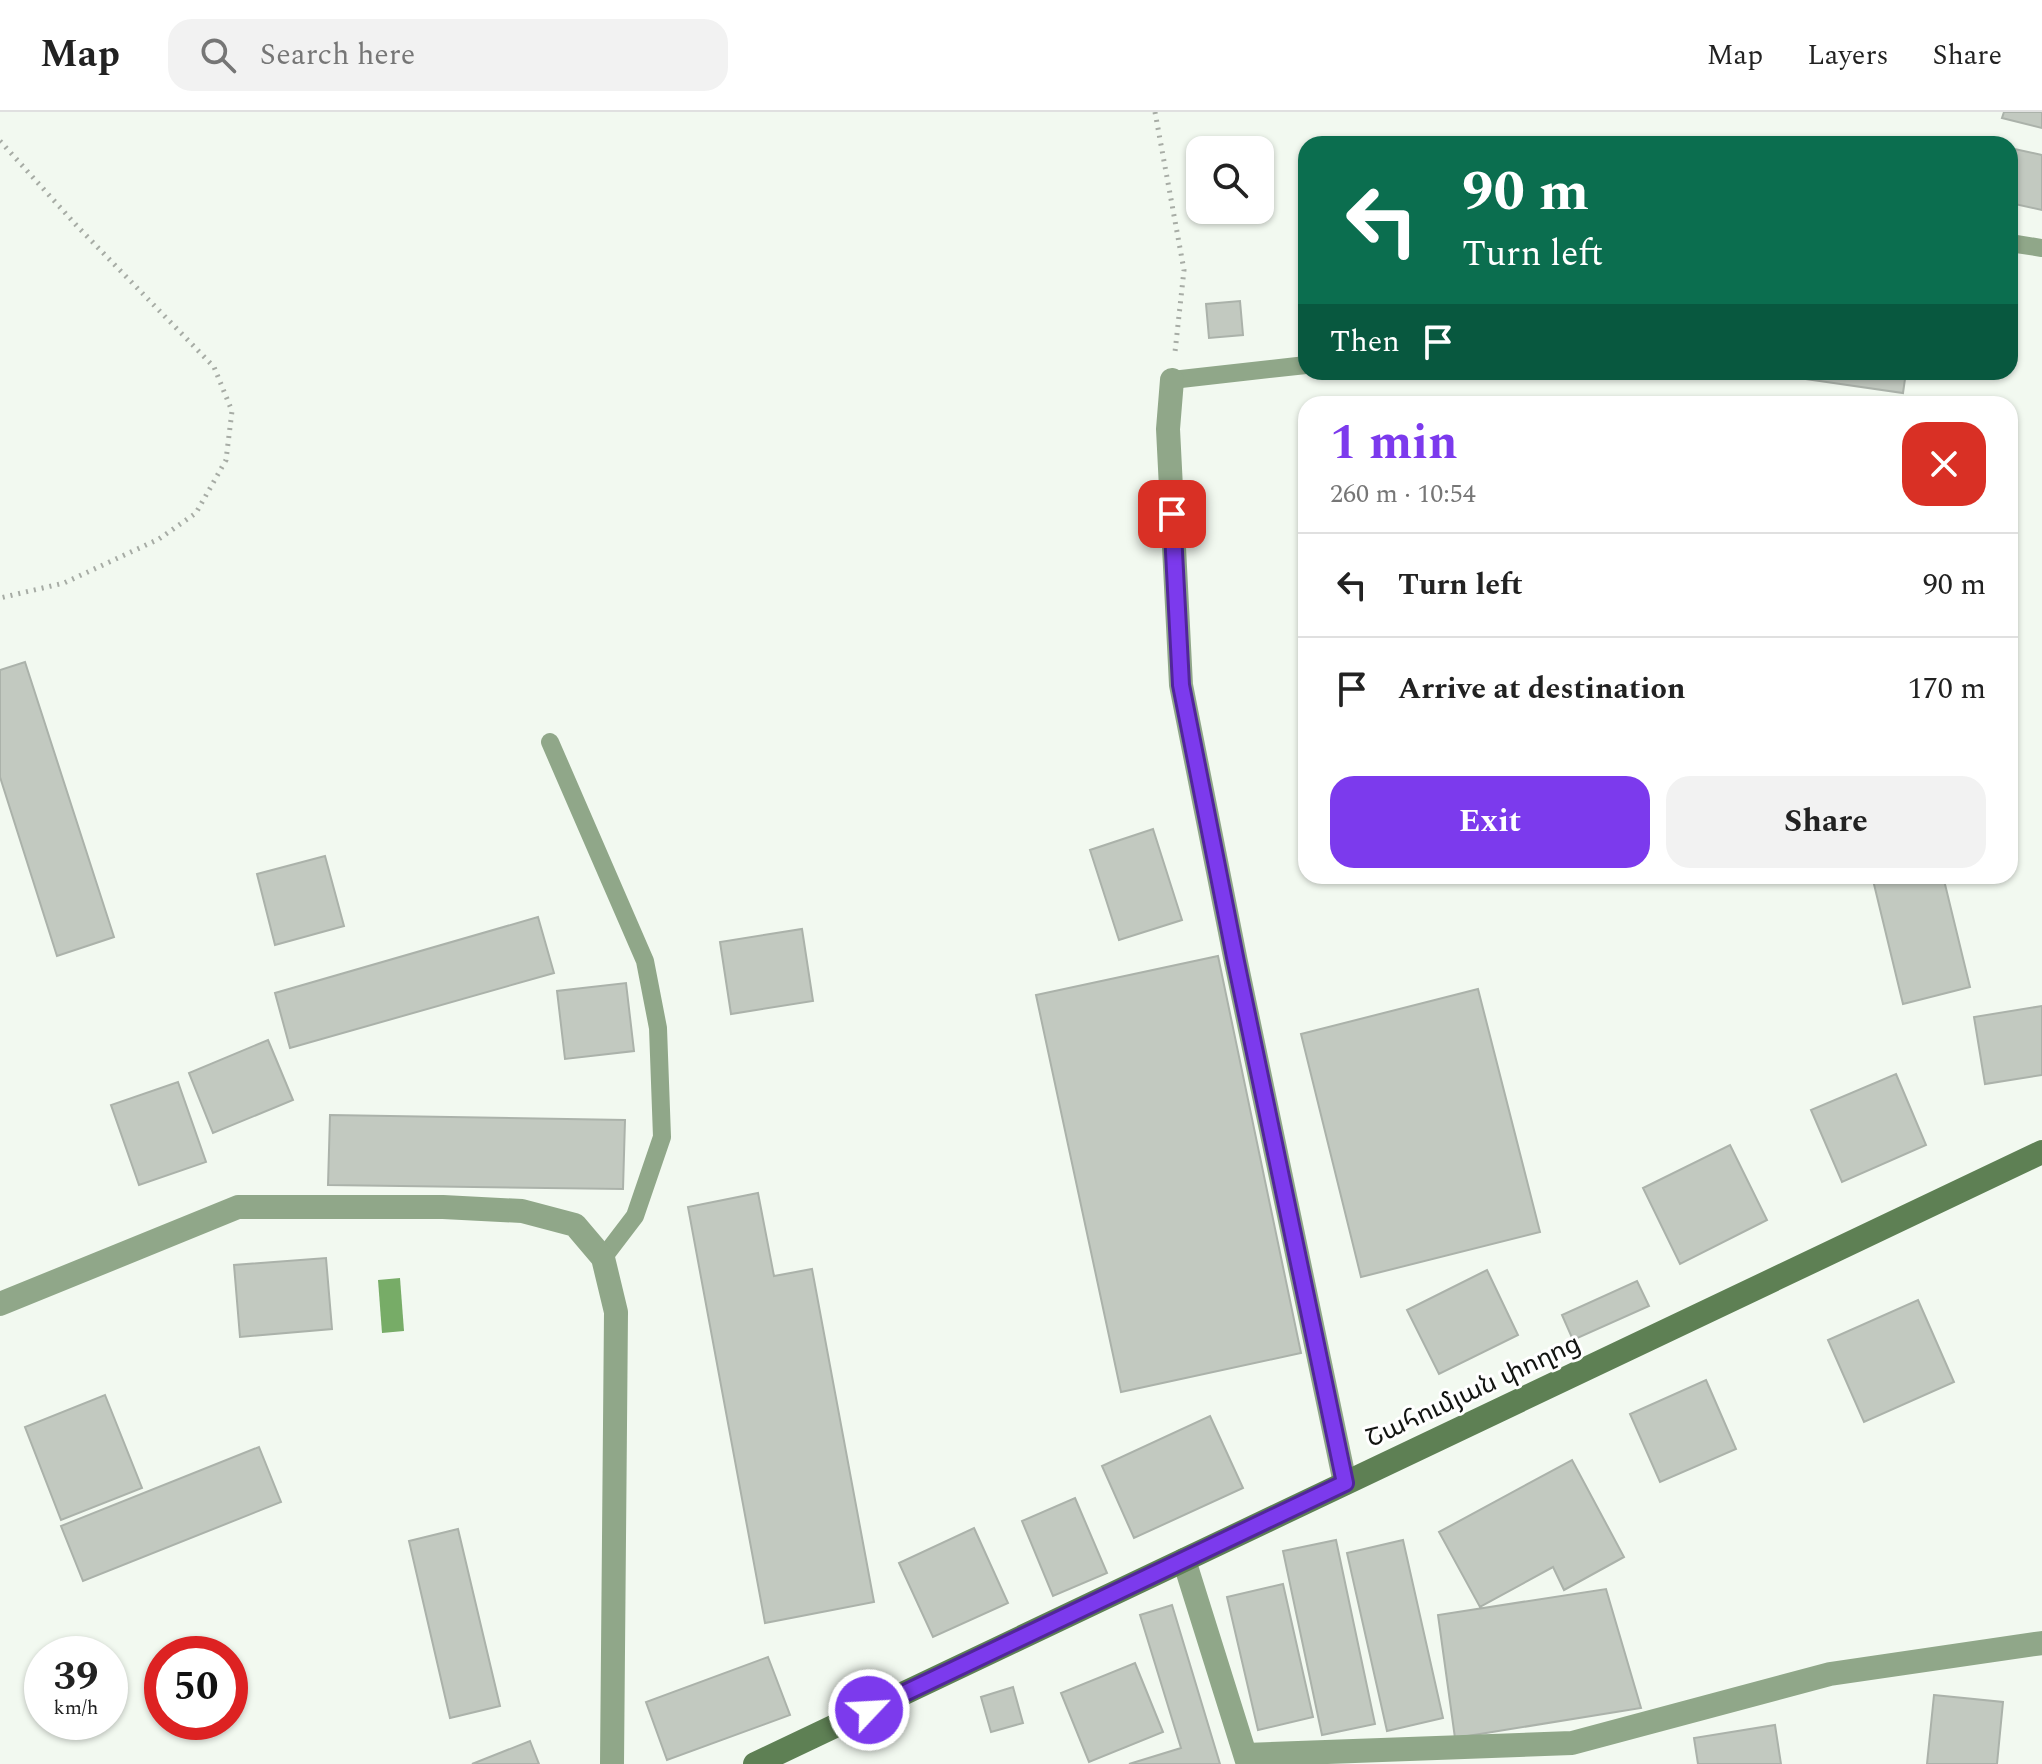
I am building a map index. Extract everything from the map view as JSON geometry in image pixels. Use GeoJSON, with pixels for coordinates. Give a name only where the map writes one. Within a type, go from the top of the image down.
{"type":"FeatureCollection","features":[{"type":"Feature","properties":{"kind":"main road","name":"Շահումյան փողոց"},"geometry":{"type":"LineString","coordinates":[[755,1764],[2042,1152]]}},
{"type":"Feature","properties":{"kind":"street"},"geometry":{"type":"LineString","coordinates":[[1172,380],[1168,429],[1181,685],[1232,947],[1345,1483]]}},
{"type":"Feature","properties":{"kind":"street"},"geometry":{"type":"LineString","coordinates":[[0,1304],[238,1207],[443,1207],[522,1211],[575,1225],[603,1258],[616,1312],[612,1764]]}},
{"type":"Feature","properties":{"kind":"street"},"geometry":{"type":"LineString","coordinates":[[1184,1560],[1247,1760],[1572,1743],[1830,1674],[2042,1643]]}},
{"type":"Feature","properties":{"kind":"lane"},"geometry":{"type":"LineString","coordinates":[[2018,244],[2042,248]]}},
{"type":"Feature","properties":{"kind":"lane"},"geometry":{"type":"LineString","coordinates":[[1172,380],[1298,366]]}},
{"type":"Feature","properties":{"kind":"lane"},"geometry":{"type":"LineString","coordinates":[[550,742],[645,961],[658,1028],[662,1137],[635,1216],[603,1258]]}},
{"type":"Feature","properties":{"kind":"path"},"geometry":{"type":"LineString","coordinates":[[1155,112],[1184,270],[1172,380]]}},
{"type":"Feature","properties":{"kind":"path"},"geometry":{"type":"LineString","coordinates":[[0,141],[77,226],[214,367],[232,411],[226,460],[196,513],[159,539],[64,583],[0,598]]}},
{"type":"Feature","properties":{"kind":"shaded area"},"geometry":{"type":"Polygon","coordinates":[[[400,1278],[404,1331],[382,1333],[378,1280],[400,1278]]]}},
{"type":"Feature","properties":{"kind":"building"},"geometry":{"type":"Polygon","coordinates":[[[2004,112],[2042,112],[2042,128],[2002,118],[2004,112]]]}},
{"type":"Feature","properties":{"kind":"building"},"geometry":{"type":"Polygon","coordinates":[[[2018,150],[2042,155],[2042,210],[2018,205],[2018,150]]]}},
{"type":"Feature","properties":{"kind":"building"},"geometry":{"type":"Polygon","coordinates":[[[1240,301],[1243,335],[1209,338],[1206,304],[1240,301]]]}},
{"type":"Feature","properties":{"kind":"building"},"geometry":{"type":"Polygon","coordinates":[[[1813,380],[1905,380],[1903,393],[1813,380]]]}},
{"type":"Feature","properties":{"kind":"building"},"geometry":{"type":"Polygon","coordinates":[[[25,662],[114,937],[57,956],[0,777],[0,670],[25,662]]]}},
{"type":"Feature","properties":{"kind":"building"},"geometry":{"type":"Polygon","coordinates":[[[1153,829],[1182,920],[1119,940],[1090,850],[1153,829]]]}},
{"type":"Feature","properties":{"kind":"building"},"geometry":{"type":"Polygon","coordinates":[[[325,856],[344,926],[275,945],[257,874],[325,856]]]}},
{"type":"Feature","properties":{"kind":"building"},"geometry":{"type":"Polygon","coordinates":[[[1874,884],[1945,884],[1970,987],[1903,1004],[1874,884]]]}},
{"type":"Feature","properties":{"kind":"building"},"geometry":{"type":"Polygon","coordinates":[[[538,917],[554,973],[290,1048],[275,993],[538,917]]]}},
{"type":"Feature","properties":{"kind":"building"},"geometry":{"type":"Polygon","coordinates":[[[802,929],[813,1001],[731,1014],[720,942],[802,929]]]}},
{"type":"Feature","properties":{"kind":"building"},"geometry":{"type":"Polygon","coordinates":[[[1218,956],[1301,1353],[1121,1392],[1036,995],[1218,956]]]}},
{"type":"Feature","properties":{"kind":"building"},"geometry":{"type":"Polygon","coordinates":[[[626,983],[634,1051],[565,1059],[557,991],[626,983]]]}},
{"type":"Feature","properties":{"kind":"building"},"geometry":{"type":"Polygon","coordinates":[[[1478,989],[1540,1232],[1361,1277],[1301,1034],[1478,989]]]}},
{"type":"Feature","properties":{"kind":"building"},"geometry":{"type":"Polygon","coordinates":[[[2042,1006],[2042,1075],[1985,1084],[1974,1017],[2042,1006]]]}},
{"type":"Feature","properties":{"kind":"building"},"geometry":{"type":"Polygon","coordinates":[[[268,1040],[293,1100],[213,1133],[189,1073],[268,1040]]]}},
{"type":"Feature","properties":{"kind":"building"},"geometry":{"type":"Polygon","coordinates":[[[1896,1074],[1926,1145],[1842,1182],[1811,1110],[1896,1074]]]}},
{"type":"Feature","properties":{"kind":"building"},"geometry":{"type":"Polygon","coordinates":[[[178,1082],[206,1162],[139,1185],[111,1105],[178,1082]]]}},
{"type":"Feature","properties":{"kind":"building"},"geometry":{"type":"Polygon","coordinates":[[[330,1115],[625,1120],[623,1189],[328,1185],[330,1115]]]}},
{"type":"Feature","properties":{"kind":"building"},"geometry":{"type":"Polygon","coordinates":[[[1730,1145],[1767,1220],[1680,1264],[1643,1188],[1730,1145]]]}},
{"type":"Feature","properties":{"kind":"building"},"geometry":{"type":"Polygon","coordinates":[[[758,1193],[774,1276],[812,1269],[874,1602],[765,1623],[688,1207],[758,1193]]]}},
{"type":"Feature","properties":{"kind":"building"},"geometry":{"type":"Polygon","coordinates":[[[326,1258],[332,1329],[240,1337],[234,1265],[326,1258]]]}},
{"type":"Feature","properties":{"kind":"building"},"geometry":{"type":"Polygon","coordinates":[[[1487,1270],[1518,1335],[1439,1374],[1407,1310],[1487,1270]]]}},
{"type":"Feature","properties":{"kind":"building"},"geometry":{"type":"Polygon","coordinates":[[[1637,1281],[1649,1306],[1573,1340],[1562,1315],[1637,1281]]]}},
{"type":"Feature","properties":{"kind":"building"},"geometry":{"type":"Polygon","coordinates":[[[1918,1300],[1954,1382],[1864,1422],[1828,1340],[1918,1300]]]}},
{"type":"Feature","properties":{"kind":"building"},"geometry":{"type":"Polygon","coordinates":[[[1706,1380],[1736,1449],[1660,1482],[1630,1414],[1706,1380]]]}},
{"type":"Feature","properties":{"kind":"building"},"geometry":{"type":"Polygon","coordinates":[[[105,1395],[142,1488],[61,1520],[25,1427],[105,1395]]]}},
{"type":"Feature","properties":{"kind":"building"},"geometry":{"type":"Polygon","coordinates":[[[1210,1416],[1243,1488],[1134,1538],[1102,1466],[1210,1416]]]}},
{"type":"Feature","properties":{"kind":"building"},"geometry":{"type":"Polygon","coordinates":[[[259,1447],[281,1502],[83,1581],[61,1526],[259,1447]]]}},
{"type":"Feature","properties":{"kind":"building"},"geometry":{"type":"Polygon","coordinates":[[[1572,1460],[1624,1557],[1564,1590],[1553,1567],[1480,1607],[1439,1532],[1572,1460]]]}},
{"type":"Feature","properties":{"kind":"building"},"geometry":{"type":"Polygon","coordinates":[[[1075,1498],[1107,1573],[1053,1596],[1022,1521],[1075,1498]]]}},
{"type":"Feature","properties":{"kind":"building"},"geometry":{"type":"Polygon","coordinates":[[[974,1528],[1008,1603],[933,1637],[899,1563],[974,1528]]]}},
{"type":"Feature","properties":{"kind":"building"},"geometry":{"type":"Polygon","coordinates":[[[458,1529],[500,1706],[450,1718],[409,1541],[458,1529]]]}},
{"type":"Feature","properties":{"kind":"building"},"geometry":{"type":"Polygon","coordinates":[[[1336,1540],[1375,1724],[1322,1735],[1283,1551],[1336,1540]]]}},
{"type":"Feature","properties":{"kind":"building"},"geometry":{"type":"Polygon","coordinates":[[[1403,1540],[1443,1718],[1387,1731],[1347,1553],[1403,1540]]]}},
{"type":"Feature","properties":{"kind":"building"},"geometry":{"type":"Polygon","coordinates":[[[1283,1584],[1313,1717],[1258,1730],[1227,1597],[1283,1584]]]}},
{"type":"Feature","properties":{"kind":"building"},"geometry":{"type":"Polygon","coordinates":[[[1606,1589],[1641,1708],[1455,1738],[1438,1615],[1606,1589]]]}},
{"type":"Feature","properties":{"kind":"building"},"geometry":{"type":"Polygon","coordinates":[[[1172,1605],[1220,1764],[1129,1764],[1181,1748],[1140,1615],[1172,1605]]]}},
{"type":"Feature","properties":{"kind":"building"},"geometry":{"type":"Polygon","coordinates":[[[768,1657],[790,1715],[667,1760],[646,1702],[768,1657]]]}},
{"type":"Feature","properties":{"kind":"building"},"geometry":{"type":"Polygon","coordinates":[[[1135,1663],[1163,1732],[1089,1762],[1061,1693],[1135,1663]]]}},
{"type":"Feature","properties":{"kind":"building"},"geometry":{"type":"Polygon","coordinates":[[[1013,1687],[1023,1723],[991,1732],[981,1697],[1013,1687]]]}},
{"type":"Feature","properties":{"kind":"building"},"geometry":{"type":"Polygon","coordinates":[[[1934,1695],[2003,1702],[1997,1764],[1927,1764],[1934,1695]]]}},
{"type":"Feature","properties":{"kind":"building"},"geometry":{"type":"Polygon","coordinates":[[[1775,1725],[1781,1764],[1698,1764],[1694,1738],[1775,1725]]]}},
{"type":"Feature","properties":{"kind":"building"},"geometry":{"type":"Polygon","coordinates":[[[530,1741],[539,1764],[472,1764],[530,1741]]]}},
{"type":"Feature","properties":{"kind":"route"},"geometry":{"type":"LineString","coordinates":[[869,1710],[1345,1483],[1181,685],[1172,514]]}}]}
